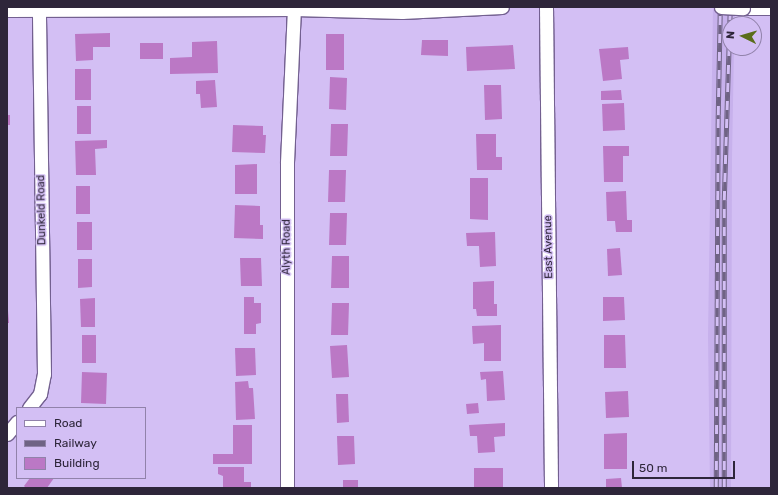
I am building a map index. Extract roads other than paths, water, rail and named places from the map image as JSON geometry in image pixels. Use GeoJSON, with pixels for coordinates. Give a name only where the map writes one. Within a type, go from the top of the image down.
{"type":"FeatureCollection","features":[{"type":"Feature","properties":{"kind":"street"},"geometry":{"type":"LineString","coordinates":[[7,10],[39,8],[294,8],[402,12],[502,7]]}},
{"type":"Feature","properties":{"kind":"street","name":"East Avenue"},"geometry":{"type":"LineString","coordinates":[[546,7],[551,488]]}},
{"type":"Feature","properties":{"kind":"street"},"geometry":{"type":"LineString","coordinates":[[720,7],[771,8]]}},
{"type":"Feature","properties":{"kind":"street","name":"Dunkeld Road"},"geometry":{"type":"LineString","coordinates":[[31,407],[40,394],[44,374],[39,8]]}},
{"type":"Feature","properties":{"kind":"street","name":"Alyth Road"},"geometry":{"type":"LineString","coordinates":[[287,488],[287,162],[294,8]]}},
{"type":"Feature","properties":{"kind":"street"},"geometry":{"type":"LineString","coordinates":[[7,434],[16,423]]}},
{"type":"Feature","properties":{"kind":"railway"},"geometry":{"type":"LineString","coordinates":[[716,488],[720,7]]}},
{"type":"Feature","properties":{"kind":"railway"},"geometry":{"type":"LineString","coordinates":[[724,488],[724,200],[730,7]]}}]}
